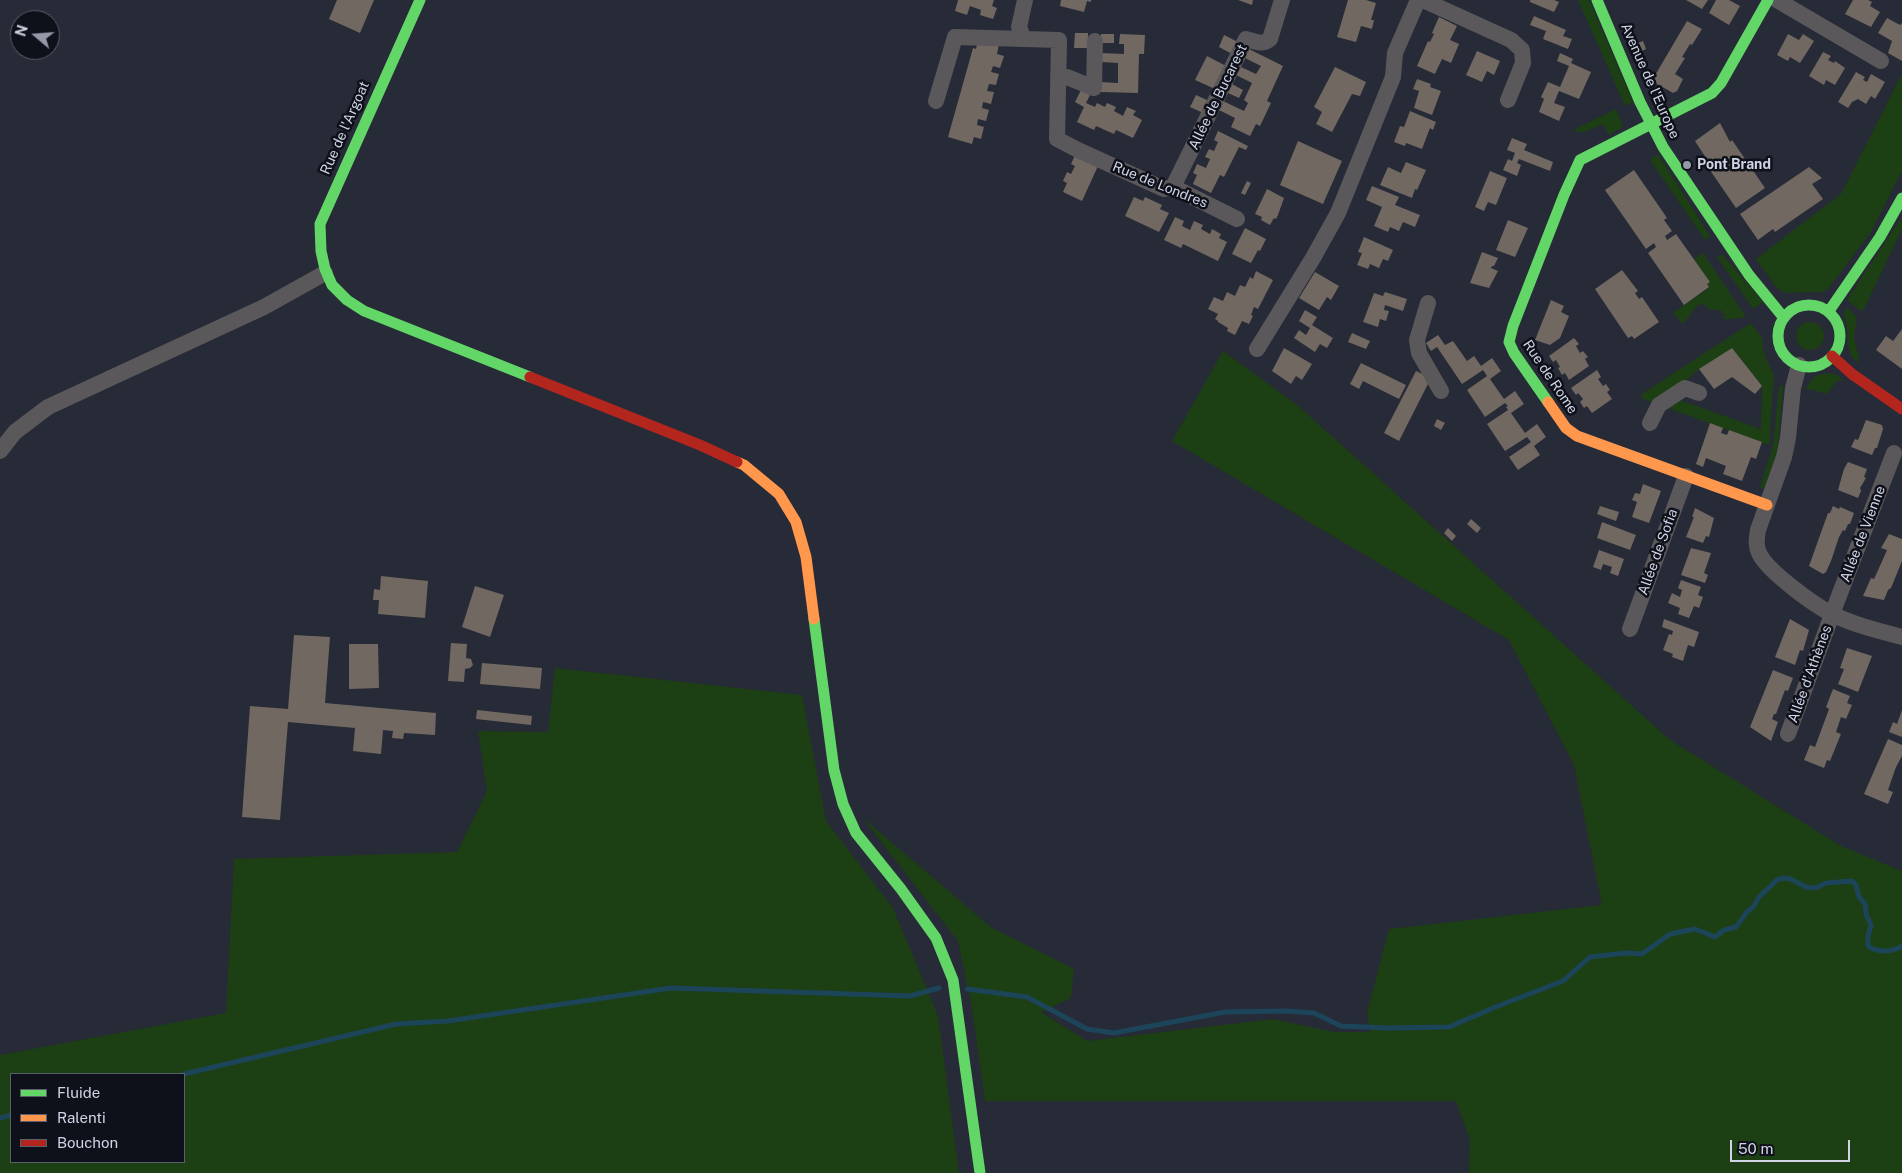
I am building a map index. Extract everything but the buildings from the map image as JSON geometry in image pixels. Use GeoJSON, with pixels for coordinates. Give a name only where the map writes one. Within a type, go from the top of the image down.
{"type":"FeatureCollection","features":[{"type":"Feature","properties":{"kind":"street","name":"Rue de l'Argoat"},"geometry":{"type":"LineString","coordinates":[[325,273],[319,247],[320,224],[420,0]]}},
{"type":"Feature","properties":{"kind":"street"},"geometry":{"type":"LineString","coordinates":[[1024,39],[1019,27],[1025,0]]}},
{"type":"Feature","properties":{"kind":"street","name":"Allée de Bucarest"},"geometry":{"type":"LineString","coordinates":[[1173,187],[1246,39],[1260,43],[1268,41],[1282,0]]}},
{"type":"Feature","properties":{"kind":"street"},"geometry":{"type":"LineString","coordinates":[[1257,349],[1313,258],[1338,213],[1393,77],[1395,53],[1418,0]]}},
{"type":"Feature","properties":{"kind":"street"},"geometry":{"type":"LineString","coordinates":[[1423,0],[1511,40],[1522,50],[1523,64],[1508,100]]}},
{"type":"Feature","properties":{"kind":"street","name":"Avenue de l'Europe"},"geometry":{"type":"LineString","coordinates":[[1597,0],[1651,125],[1663,147],[1749,276],[1784,318]]}},
{"type":"Feature","properties":{"kind":"street"},"geometry":{"type":"LineString","coordinates":[[1651,125],[1712,93],[1721,83],[1768,0]]}},
{"type":"Feature","properties":{"kind":"street"},"geometry":{"type":"LineString","coordinates":[[1777,0],[1881,61]]}},
{"type":"Feature","properties":{"kind":"street","name":"Rue de Londres"},"geometry":{"type":"LineString","coordinates":[[936,101],[955,37],[1059,40],[1058,139],[1164,189],[1173,187],[1237,219]]}},
{"type":"Feature","properties":{"kind":"street"},"geometry":{"type":"LineString","coordinates":[[1058,77],[1067,77],[1094,88],[1095,41]]}},
{"type":"Feature","properties":{"kind":"street","name":"Rue de Rome"},"geometry":{"type":"LineString","coordinates":[[1651,125],[1580,160],[1557,212],[1513,326],[1509,342],[1514,353],[1566,428],[1578,436],[1767,505]]}},
{"type":"Feature","properties":{"kind":"street"},"geometry":{"type":"LineString","coordinates":[[1829,311],[1880,237],[1902,198]]}},
{"type":"Feature","properties":{"kind":"street"},"geometry":{"type":"LineString","coordinates":[[0,451],[15,432],[48,407],[264,307],[325,273],[338,292],[364,311],[709,449],[744,465],[779,494],[796,522],[806,557],[834,770],[843,804],[856,832],[901,889],[936,938],[953,980],[980,1173]]}},
{"type":"Feature","properties":{"kind":"street"},"geometry":{"type":"LineString","coordinates":[[1428,303],[1417,340],[1419,352],[1441,391]]}},
{"type":"Feature","properties":{"kind":"street"},"geometry":{"type":"LineString","coordinates":[[1805,305],[1820,307],[1829,311],[1837,321],[1840,333],[1838,346],[1832,356],[1823,364],[1811,366],[1799,365],[1785,355],[1778,340],[1779,328],[1791,310],[1805,305]]}},
{"type":"Feature","properties":{"kind":"street"},"geometry":{"type":"LineString","coordinates":[[1832,356],[1852,374],[1902,409]]}},
{"type":"Feature","properties":{"kind":"street"},"geometry":{"type":"LineString","coordinates":[[1799,365],[1792,388],[1786,448],[1757,536],[1758,552],[1769,567],[1796,590],[1832,614],[1902,638]]}},
{"type":"Feature","properties":{"kind":"street"},"geometry":{"type":"LineString","coordinates":[[1650,423],[1659,405],[1685,388],[1699,393]]}},
{"type":"Feature","properties":{"kind":"street","name":"Allée de Vienne"},"geometry":{"type":"LineString","coordinates":[[1832,614],[1894,453]]}},
{"type":"Feature","properties":{"kind":"street","name":"Allée de Sofia"},"geometry":{"type":"LineString","coordinates":[[1630,629],[1686,476]]}},
{"type":"Feature","properties":{"kind":"street","name":"Allée d'Athènes"},"geometry":{"type":"LineString","coordinates":[[1788,734],[1832,614]]}},
{"type":"Feature","properties":{"kind":"green space"},"geometry":{"type":"Polygon","coordinates":[[[1578,0],[1589,0],[1633,102],[1625,106],[1578,0]]]}},
{"type":"Feature","properties":{"kind":"green space"},"geometry":{"type":"Polygon","coordinates":[[[1902,74],[1902,171],[1871,232],[1829,288],[1823,292],[1784,293],[1776,287],[1756,259],[1841,194],[1902,74]]]}},
{"type":"Feature","properties":{"kind":"green space"},"geometry":{"type":"Polygon","coordinates":[[[1616,109],[1623,127],[1609,135],[1603,124],[1584,132],[1574,131],[1575,129],[1616,109]]]}},
{"type":"Feature","properties":{"kind":"green space"},"geometry":{"type":"Polygon","coordinates":[[[1658,154],[1710,236],[1705,240],[1650,160],[1658,154]]]}},
{"type":"Feature","properties":{"kind":"green space"},"geometry":{"type":"Polygon","coordinates":[[[1902,217],[1902,229],[1864,309],[1861,311],[1847,300],[1902,217]]]}},
{"type":"Feature","properties":{"kind":"green space"},"geometry":{"type":"Polygon","coordinates":[[[1703,253],[1746,317],[1723,319],[1724,315],[1721,310],[1711,310],[1701,303],[1683,324],[1673,313],[1709,288],[1707,284],[1710,282],[1694,259],[1703,253]]]}},
{"type":"Feature","properties":{"kind":"green space"},"geometry":{"type":"Polygon","coordinates":[[[1722,254],[1763,302],[1753,309],[1717,257],[1722,254]]]}},
{"type":"Feature","properties":{"kind":"green space"},"geometry":{"type":"Polygon","coordinates":[[[1846,307],[1857,320],[1854,336],[1859,359],[1857,363],[1850,353],[1848,345],[1844,315],[1846,307]]]}},
{"type":"Feature","properties":{"kind":"green space"},"geometry":{"type":"Polygon","coordinates":[[[1810,322],[1820,326],[1824,336],[1820,346],[1810,350],[1800,346],[1796,336],[1800,326],[1810,322]]]}},
{"type":"Feature","properties":{"kind":"green space"},"geometry":{"type":"Polygon","coordinates":[[[1751,323],[1762,338],[1765,356],[1774,375],[1769,445],[1668,408],[1677,399],[1761,429],[1762,386],[1732,348],[1699,369],[1659,405],[1645,400],[1640,395],[1751,323]]]}},
{"type":"Feature","properties":{"kind":"green space"},"geometry":{"type":"Polygon","coordinates":[[[1223,351],[1296,404],[1670,740],[1841,846],[1902,871],[1902,1173],[1469,1173],[1470,1140],[1456,1101],[985,1101],[972,1008],[958,941],[862,817],[992,928],[1074,969],[1071,998],[1041,1012],[1087,1041],[1273,1019],[1334,1032],[1370,1032],[1367,1013],[1389,929],[1602,905],[1574,765],[1509,640],[1172,441],[1223,351]]]}},
{"type":"Feature","properties":{"kind":"green space"},"geometry":{"type":"Polygon","coordinates":[[[1824,373],[1835,374],[1843,380],[1837,381],[1827,394],[1805,388],[1815,376],[1824,373]]]}},
{"type":"Feature","properties":{"kind":"green space"},"geometry":{"type":"Polygon","coordinates":[[[1779,386],[1783,386],[1778,448],[1765,487],[1762,489],[1760,487],[1773,446],[1779,386]]]}},
{"type":"Feature","properties":{"kind":"green space"},"geometry":{"type":"Polygon","coordinates":[[[555,668],[802,695],[826,821],[893,908],[938,1016],[959,1173],[0,1173],[0,1055],[226,1013],[234,859],[457,852],[487,791],[478,731],[548,732],[555,668]]]}},
{"type":"Feature","properties":{"kind":"waterway"},"geometry":{"type":"LineString","coordinates":[[967,989],[1027,997],[1087,1029],[1114,1033],[1225,1012],[1287,1011],[1314,1013],[1341,1026],[1388,1028],[1449,1027],[1563,981],[1590,957],[1626,953],[1642,954],[1670,934],[1695,929],[1715,937],[1724,930],[1736,927],[1754,906],[1759,897],[1777,880],[1782,878],[1791,879],[1806,887],[1816,888],[1826,883],[1852,881],[1856,885],[1859,897],[1865,904],[1866,914],[1871,925],[1868,946],[1876,950],[1885,951],[1894,950],[1902,946]]}},
{"type":"Feature","properties":{"kind":"waterway"},"geometry":{"type":"LineString","coordinates":[[185,1074],[396,1024],[448,1021],[671,988],[910,996],[939,988]]}},
{"type":"Feature","properties":{"kind":"waterway"},"geometry":{"type":"LineString","coordinates":[[0,1118],[10,1115]]}},
{"type":"Feature","properties":{"kind":"traffic: fast"},"geometry":{"type":"LineString","coordinates":[[420,0],[320,224],[321,251],[325,269],[332,285],[347,300],[364,311],[530,377]]}},
{"type":"Feature","properties":{"kind":"traffic: fast"},"geometry":{"type":"LineString","coordinates":[[1597,0],[1640,102],[1663,147],[1749,275],[1784,318]]}},
{"type":"Feature","properties":{"kind":"traffic: fast"},"geometry":{"type":"LineString","coordinates":[[1548,402],[1514,353],[1509,342],[1513,326],[1564,195],[1580,160],[1712,93],[1721,83],[1768,0]]}},
{"type":"Feature","properties":{"kind":"traffic: fast"},"geometry":{"type":"LineString","coordinates":[[1829,311],[1880,237],[1902,198]]}},
{"type":"Feature","properties":{"kind":"traffic: fast"},"geometry":{"type":"LineString","coordinates":[[1809,305],[1821,308],[1831,314],[1837,324],[1840,336],[1837,348],[1831,358],[1821,364],[1809,367],[1797,364],[1787,358],[1781,348],[1778,336],[1781,324],[1787,314],[1797,308],[1809,305]]}},
{"type":"Feature","properties":{"kind":"traffic: fast"},"geometry":{"type":"LineString","coordinates":[[814,619],[834,770],[843,804],[856,833],[901,889],[936,938],[953,980],[980,1173]]}},
{"type":"Feature","properties":{"kind":"traffic: slow"},"geometry":{"type":"LineString","coordinates":[[1548,402],[1566,428],[1577,436],[1767,505]]}},
{"type":"Feature","properties":{"kind":"traffic: slow"},"geometry":{"type":"LineString","coordinates":[[737,462],[744,465],[779,494],[796,522],[806,557],[814,619]]}},
{"type":"Feature","properties":{"kind":"traffic: jam"},"geometry":{"type":"LineString","coordinates":[[1832,356],[1852,374],[1902,409]]}},
{"type":"Feature","properties":{"kind":"traffic: jam"},"geometry":{"type":"LineString","coordinates":[[530,377],[700,445],[737,462]]}},
{"type":"Feature","properties":{"kind":"place","name":"Pont Brand"},"geometry":{"type":"Point","coordinates":[1687,165]}}]}
